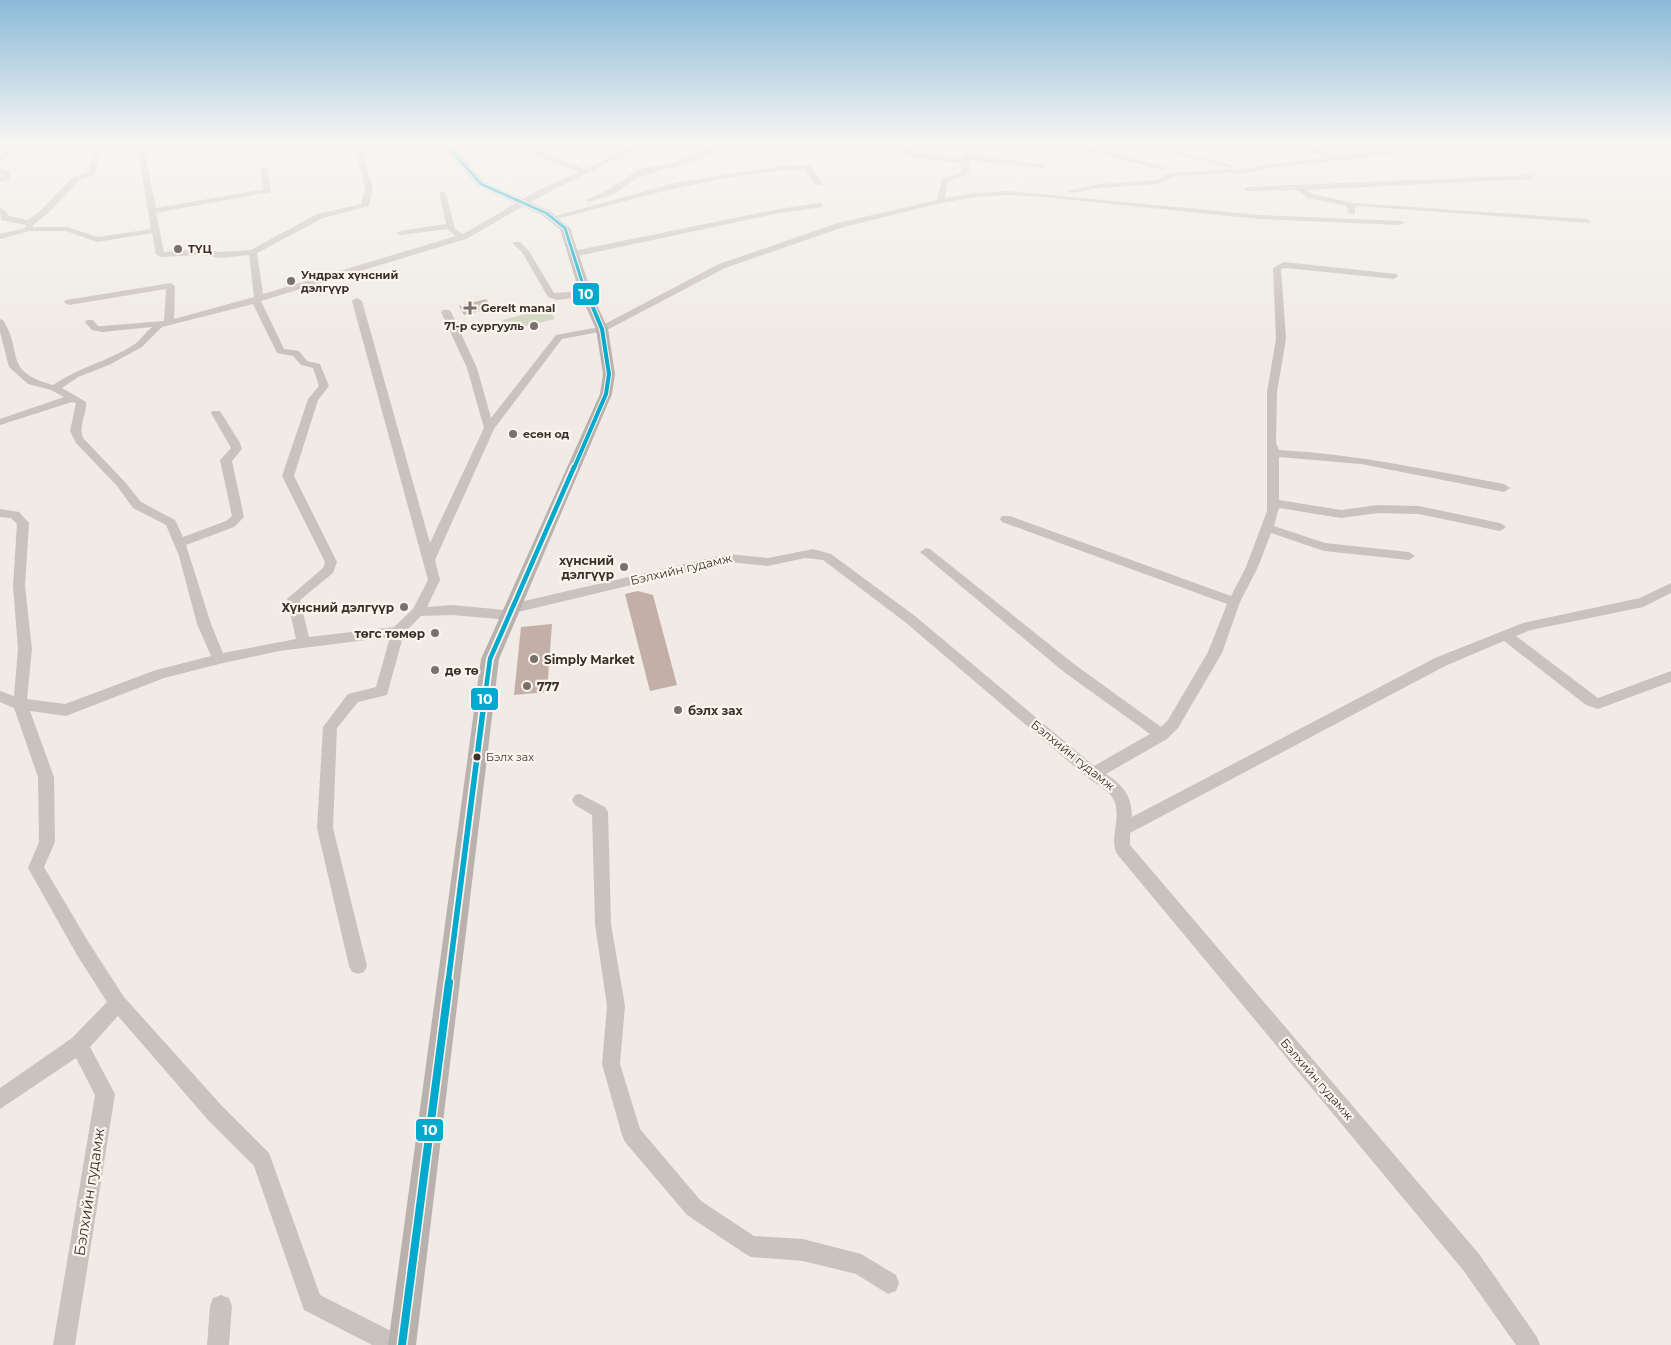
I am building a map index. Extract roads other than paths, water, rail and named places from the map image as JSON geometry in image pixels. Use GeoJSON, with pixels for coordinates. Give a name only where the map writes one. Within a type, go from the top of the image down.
{"type":"FeatureCollection","features":[{"type":"Feature","properties":{"kind":"main road"},"geometry":{"type":"LineString","coordinates":[[402,1345],[490,658],[606,394],[609,374],[602,329],[586,294],[565,228],[559,216],[529,207]]}},
{"type":"Feature","properties":{"kind":"street"},"geometry":{"type":"LineString","coordinates":[[0,237],[30,226],[49,207]]}},
{"type":"Feature","properties":{"kind":"street"},"geometry":{"type":"LineString","coordinates":[[152,207],[160,254],[163,255],[199,252],[221,255],[254,252],[269,242],[320,216],[361,207]]}},
{"type":"Feature","properties":{"kind":"street"},"geometry":{"type":"LineString","coordinates":[[153,211],[178,207]]}},
{"type":"Feature","properties":{"kind":"street"},"geometry":{"type":"LineString","coordinates":[[445,207],[452,230],[463,237]]}},
{"type":"Feature","properties":{"kind":"street"},"geometry":{"type":"LineString","coordinates":[[90,322],[95,328],[102,329],[164,324],[258,299],[463,237],[516,207]]}},
{"type":"Feature","properties":{"kind":"street"},"geometry":{"type":"LineString","coordinates":[[559,216],[573,207]]}},
{"type":"Feature","properties":{"kind":"street"},"geometry":{"type":"LineString","coordinates":[[559,216],[594,207]]}},
{"type":"Feature","properties":{"kind":"street"},"geometry":{"type":"LineString","coordinates":[[573,254],[807,207]]}},
{"type":"Feature","properties":{"kind":"street"},"geometry":{"type":"LineString","coordinates":[[428,561],[489,428],[531,377],[559,337],[602,329],[722,266],[841,225],[917,207]]}},
{"type":"Feature","properties":{"kind":"street"},"geometry":{"type":"LineString","coordinates":[[1159,207],[1260,217],[1400,223]]}},
{"type":"Feature","properties":{"kind":"street"},"geometry":{"type":"LineString","coordinates":[[1352,207],[1354,221]]}},
{"type":"Feature","properties":{"kind":"street"},"geometry":{"type":"LineString","coordinates":[[1381,207],[1587,221]]}},
{"type":"Feature","properties":{"kind":"street"},"geometry":{"type":"LineString","coordinates":[[0,210],[4,214],[4,218],[30,226],[67,229],[97,240],[157,230]]}},
{"type":"Feature","properties":{"kind":"street"},"geometry":{"type":"LineString","coordinates":[[400,233],[450,226]]}},
{"type":"Feature","properties":{"kind":"street"},"geometry":{"type":"LineString","coordinates":[[517,244],[525,251],[551,295],[558,297],[586,294]]}},
{"type":"Feature","properties":{"kind":"street"},"geometry":{"type":"LineString","coordinates":[[254,252],[258,299],[280,351],[296,353],[304,363],[317,366],[324,386],[313,399],[288,476],[331,562],[329,570],[294,599],[304,643]]}},
{"type":"Feature","properties":{"kind":"street"},"geometry":{"type":"LineString","coordinates":[[1093,774],[1162,735],[1173,724],[1215,653],[1234,602],[1252,567],[1267,528],[1273,503],[1272,392],[1281,339],[1276,268],[1284,265],[1301,266],[1394,276]]}},
{"type":"Feature","properties":{"kind":"street"},"geometry":{"type":"LineString","coordinates":[[55,388],[74,375],[106,363],[139,345],[164,324],[171,286],[69,302]]}},
{"type":"Feature","properties":{"kind":"street"},"geometry":{"type":"LineString","coordinates":[[357,301],[434,580],[418,612],[398,631],[382,691],[353,698],[330,727],[325,828],[358,966]]}},
{"type":"Feature","properties":{"kind":"street"},"geometry":{"type":"LineString","coordinates":[[446,312],[472,368],[489,428]]}},
{"type":"Feature","properties":{"kind":"street"},"geometry":{"type":"LineString","coordinates":[[1,323],[12,365],[32,382],[55,388],[81,402],[83,411],[75,427],[75,434],[137,504],[170,523],[180,543],[204,624],[219,659]]}},
{"type":"Feature","properties":{"kind":"street"},"geometry":{"type":"LineString","coordinates":[[0,422],[73,398]]}},
{"type":"Feature","properties":{"kind":"street"},"geometry":{"type":"LineString","coordinates":[[180,543],[230,524],[238,517],[226,460],[237,449],[236,443],[216,413]]}},
{"type":"Feature","properties":{"kind":"street"},"geometry":{"type":"LineString","coordinates":[[1274,453],[1304,453],[1334,457],[1504,488]]}},
{"type":"Feature","properties":{"kind":"street"},"geometry":{"type":"LineString","coordinates":[[1273,503],[1341,514],[1378,509],[1419,510],[1500,527]]}},
{"type":"Feature","properties":{"kind":"street"},"geometry":{"type":"LineString","coordinates":[[0,513],[15,515],[23,523],[19,586],[25,649],[20,704],[46,777],[48,842],[36,868],[83,949],[118,1003],[215,1112],[262,1160],[312,1302],[395,1345]]}},
{"type":"Feature","properties":{"kind":"street"},"geometry":{"type":"LineString","coordinates":[[1006,519],[1234,602]]}},
{"type":"Feature","properties":{"kind":"street"},"geometry":{"type":"LineString","coordinates":[[1267,528],[1324,547],[1409,556]]}},
{"type":"Feature","properties":{"kind":"street"},"geometry":{"type":"LineString","coordinates":[[926,552],[1069,668],[1162,735]]}},
{"type":"Feature","properties":{"kind":"street","name":"Бэлхийн гудамж"},"geometry":{"type":"LineString","coordinates":[[418,612],[452,610],[510,612],[728,558],[738,557],[769,562],[820,554],[910,620],[1093,774],[1116,788],[1123,799],[1126,810],[1121,844],[1122,850],[1471,1262],[1529,1345]]}},
{"type":"Feature","properties":{"kind":"street"},"geometry":{"type":"LineString","coordinates":[[1123,830],[1440,662],[1528,626],[1642,602],[1671,588]]}},
{"type":"Feature","properties":{"kind":"street"},"geometry":{"type":"LineString","coordinates":[[0,696],[20,704],[66,710],[161,674],[219,659],[279,646],[398,631]]}},
{"type":"Feature","properties":{"kind":"street"},"geometry":{"type":"LineString","coordinates":[[1505,635],[1591,701],[1598,704],[1671,676]]}},
{"type":"Feature","properties":{"kind":"street"},"geometry":{"type":"LineString","coordinates":[[580,800],[600,812],[604,924],[616,1006],[611,1064],[632,1135],[694,1208],[751,1246],[803,1250],[860,1265],[888,1283]]}},
{"type":"Feature","properties":{"kind":"street"},"geometry":{"type":"LineString","coordinates":[[0,1099],[79,1045],[118,1003]]}},
{"type":"Feature","properties":{"kind":"street","name":"Бэлхийн гудамж"},"geometry":{"type":"LineString","coordinates":[[64,1345],[105,1094],[79,1045]]}},
{"type":"Feature","properties":{"kind":"street"},"geometry":{"type":"LineString","coordinates":[[218,1345],[221,1306]]}},
{"type":"Feature","properties":{"kind":"place","name":"ТҮЦ"},"geometry":{"type":"Point","coordinates":[178,249]}},
{"type":"Feature","properties":{"kind":"place","name":"Ундрах хүнсний дэлгүүр"},"geometry":{"type":"Point","coordinates":[291,281]}},
{"type":"Feature","properties":{"kind":"place","name":"Gerelt manal"},"geometry":{"type":"Point","coordinates":[470,308]}},
{"type":"Feature","properties":{"kind":"place","name":"71-р сургууль"},"geometry":{"type":"Point","coordinates":[534,326]}},
{"type":"Feature","properties":{"kind":"place","name":"есөн од"},"geometry":{"type":"Point","coordinates":[513,434]}},
{"type":"Feature","properties":{"kind":"place","name":"хүнсний дэлгүүр"},"geometry":{"type":"Point","coordinates":[624,567]}},
{"type":"Feature","properties":{"kind":"place","name":"Хүнсний дэлгүүр"},"geometry":{"type":"Point","coordinates":[404,607]}},
{"type":"Feature","properties":{"kind":"place","name":"төгс төмөр"},"geometry":{"type":"Point","coordinates":[435,633]}},
{"type":"Feature","properties":{"kind":"place","name":"Simply Market"},"geometry":{"type":"Point","coordinates":[534,659]}},
{"type":"Feature","properties":{"kind":"place","name":"дө тө"},"geometry":{"type":"Point","coordinates":[435,670]}},
{"type":"Feature","properties":{"kind":"place","name":"777"},"geometry":{"type":"Point","coordinates":[527,686]}},
{"type":"Feature","properties":{"kind":"place","name":"бэлх зах"},"geometry":{"type":"Point","coordinates":[678,710]}},
{"type":"Feature","properties":{"kind":"place","name":"Бэлх зах"},"geometry":{"type":"Point","coordinates":[477,757]}}]}
